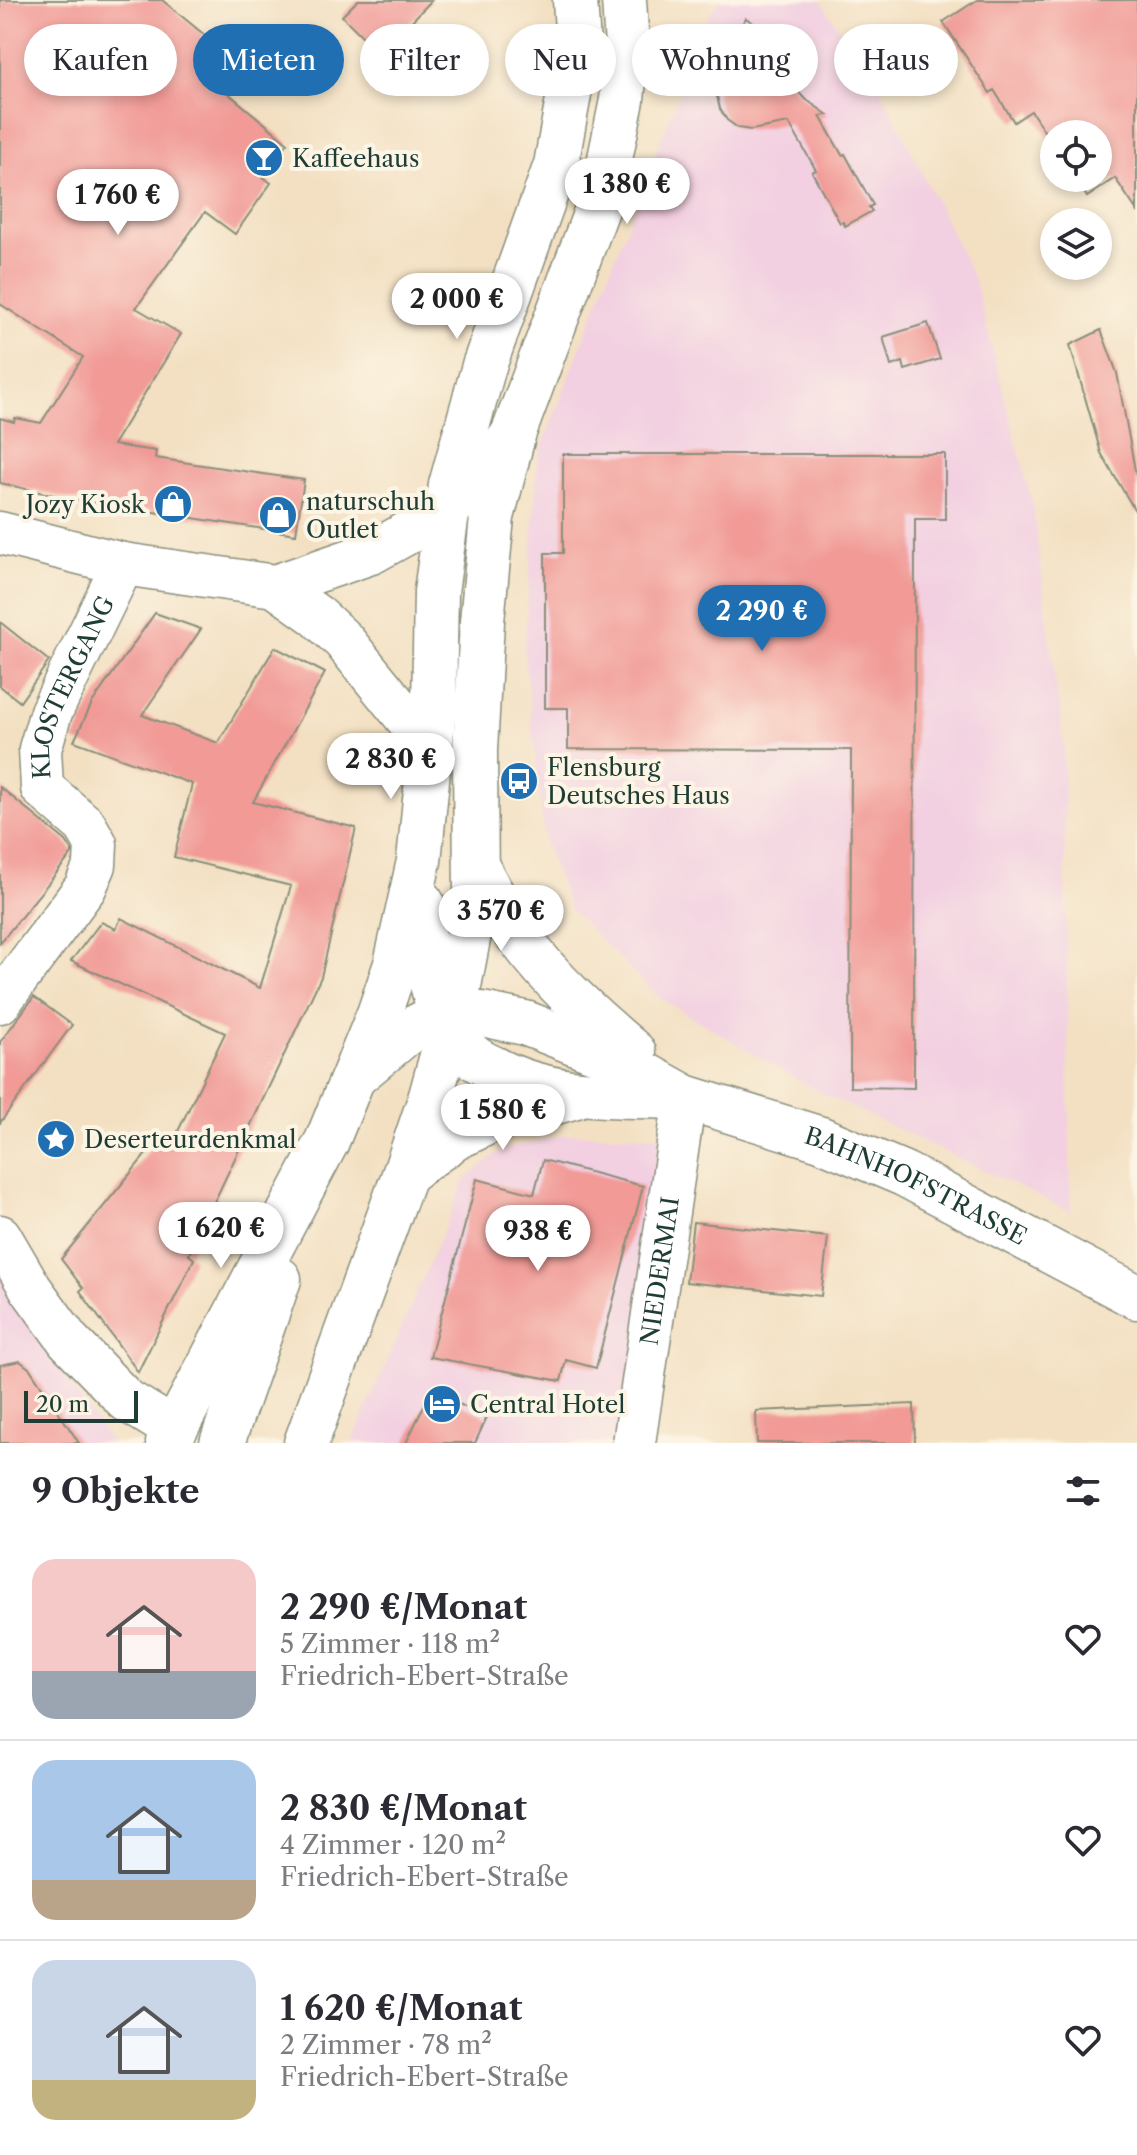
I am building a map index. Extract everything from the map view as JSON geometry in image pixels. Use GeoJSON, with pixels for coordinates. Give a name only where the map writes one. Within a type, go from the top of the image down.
{"type":"FeatureCollection","features":[{"type":"Feature","properties":{"kind":"main road"},"geometry":{"type":"LineString","coordinates":[[222,1443],[327,1141],[396,964],[419,861],[434,708],[436,592],[451,485],[484,366],[556,165],[578,45],[575,0]]}},
{"type":"Feature","properties":{"kind":"main road"},"geometry":{"type":"LineString","coordinates":[[306,1443],[431,1096],[473,919],[477,867],[475,750],[482,621],[492,517],[514,432],[603,193],[622,100],[627,47],[624,0]]}},
{"type":"Feature","properties":{"kind":"main road","name":"BAHNHOFSTRASSE"},"geometry":{"type":"LineString","coordinates":[[419,861],[424,946],[430,976],[449,1018],[473,1057],[508,1076],[552,1089],[585,1094],[685,1097]]}},
{"type":"Feature","properties":{"kind":"main road","name":"BAHNHOFSTRASSE"},"geometry":{"type":"LineString","coordinates":[[477,867],[506,919],[541,964],[587,1014],[685,1097]]}},
{"type":"Feature","properties":{"kind":"main road","name":"BAHNHOFSTRASSE"},"geometry":{"type":"LineString","coordinates":[[449,1018],[482,1014],[525,1023],[617,1059],[685,1097],[821,1139],[904,1174],[1137,1297]]}},
{"type":"Feature","properties":{"kind":"main road"},"geometry":{"type":"LineString","coordinates":[[353,1077],[410,1030],[449,1018]]}},
{"type":"Feature","properties":{"kind":"main road","name":"BAHNHOFSTRASSE"},"geometry":{"type":"LineString","coordinates":[[405,1173],[455,1138],[488,1122],[585,1094]]}},
{"type":"Feature","properties":{"kind":"main road"},"geometry":{"type":"LineString","coordinates":[[182,1439],[327,1141]]}},
{"type":"Feature","properties":{"kind":"street"},"geometry":{"type":"LineString","coordinates":[[0,533],[123,564],[275,586],[371,553],[447,511],[477,484],[514,432]]}},
{"type":"Feature","properties":{"kind":"street","name":"KLOSTERGANG"},"geometry":{"type":"LineString","coordinates":[[0,1002],[85,888],[95,865],[96,844],[85,825],[42,788],[40,749],[51,712],[123,564]]}},
{"type":"Feature","properties":{"kind":"street"},"geometry":{"type":"LineString","coordinates":[[275,586],[317,616],[343,640],[430,747]]}},
{"type":"Feature","properties":{"kind":"street","name":"NIEDERMAI"},"geometry":{"type":"LineString","coordinates":[[634,1443],[685,1097]]}},
{"type":"Feature","properties":{"kind":"street"},"geometry":{"type":"LineString","coordinates":[[0,1236],[31,1289],[68,1340],[126,1400],[182,1439]]}},
{"type":"Feature","properties":{"kind":"shaded area"},"geometry":{"type":"Polygon","coordinates":[[[721,0],[820,0],[836,24],[834,96],[884,96],[974,279],[1032,501],[1063,738],[1071,1212],[813,1089],[658,997],[570,909],[545,843],[524,653],[538,457],[678,96],[818,96],[818,24],[706,24],[721,0]]]}},
{"type":"Feature","properties":{"kind":"shaded area"},"geometry":{"type":"Polygon","coordinates":[[[568,1134],[661,1136],[622,1443],[352,1443],[465,1180],[501,1150],[568,1134]]]}},
{"type":"Feature","properties":{"kind":"shaded area"},"geometry":{"type":"Polygon","coordinates":[[[0,1269],[42,1343],[111,1443],[0,1443],[0,1269]]]}},
{"type":"Feature","properties":{"kind":"building"},"geometry":{"type":"Polygon","coordinates":[[[0,0],[162,0],[193,26],[193,96],[232,96],[288,143],[262,176],[271,183],[235,234],[205,212],[136,308],[181,334],[113,445],[156,451],[155,458],[304,480],[296,534],[70,499],[0,483],[0,418],[41,423],[83,357],[0,304],[0,0]]]}},
{"type":"Feature","properties":{"kind":"building"},"geometry":{"type":"Polygon","coordinates":[[[358,0],[432,0],[409,24],[360,24],[360,34],[342,16],[358,0]]]}},
{"type":"Feature","properties":{"kind":"building"},"geometry":{"type":"Polygon","coordinates":[[[977,0],[1137,0],[1137,211],[1115,178],[1112,180],[1112,120],[1040,120],[1040,125],[1031,111],[1014,122],[994,90],[990,93],[958,45],[958,24],[943,22],[977,0]]]}},
{"type":"Feature","properties":{"kind":"building"},"geometry":{"type":"Polygon","coordinates":[[[717,96],[802,96],[828,115],[820,116],[873,205],[869,207],[872,211],[845,226],[843,222],[840,223],[812,172],[816,170],[789,123],[751,130],[738,128],[727,120],[717,96]]]}},
{"type":"Feature","properties":{"kind":"building"},"geometry":{"type":"Polygon","coordinates":[[[928,323],[940,359],[905,370],[903,362],[891,366],[883,337],[928,323]]]}},
{"type":"Feature","properties":{"kind":"building"},"geometry":{"type":"Polygon","coordinates":[[[1101,330],[1117,373],[1137,481],[1137,514],[1101,453],[1070,345],[1101,330]]]}},
{"type":"Feature","properties":{"kind":"building"},"geometry":{"type":"Polygon","coordinates":[[[563,454],[945,454],[945,519],[915,519],[914,1088],[850,1087],[851,750],[568,749],[568,708],[545,708],[545,553],[563,553],[563,454]]]}},
{"type":"Feature","properties":{"kind":"building"},"geometry":{"type":"Polygon","coordinates":[[[155,613],[201,629],[142,715],[218,743],[275,647],[325,673],[253,802],[356,828],[321,977],[189,1255],[194,1259],[138,1372],[61,1259],[159,1138],[172,1144],[225,1033],[71,961],[101,922],[116,929],[121,918],[260,988],[291,886],[174,857],[192,784],[74,741],[92,703],[155,613]]]}},
{"type":"Feature","properties":{"kind":"building"},"geometry":{"type":"Polygon","coordinates":[[[0,622],[49,661],[20,702],[0,686],[0,622]]]}},
{"type":"Feature","properties":{"kind":"building"},"geometry":{"type":"Polygon","coordinates":[[[0,787],[66,841],[72,854],[0,943],[0,787]]]}},
{"type":"Feature","properties":{"kind":"building"},"geometry":{"type":"Polygon","coordinates":[[[34,997],[72,1025],[0,1123],[0,1042],[34,997]]]}},
{"type":"Feature","properties":{"kind":"building"},"geometry":{"type":"Polygon","coordinates":[[[543,1160],[643,1186],[596,1368],[566,1360],[561,1381],[430,1357],[477,1179],[534,1194],[543,1160]]]}},
{"type":"Feature","properties":{"kind":"building"},"geometry":{"type":"Polygon","coordinates":[[[693,1222],[828,1237],[821,1296],[686,1282],[693,1222]]]}},
{"type":"Feature","properties":{"kind":"building"},"geometry":{"type":"Polygon","coordinates":[[[20,1361],[30,1369],[79,1443],[0,1443],[0,1365],[20,1361]]]}},
{"type":"Feature","properties":{"kind":"building","name":"Central Hotel"},"geometry":{"type":"Polygon","coordinates":[[[431,1391],[487,1417],[475,1443],[406,1443],[431,1391]]]}},
{"type":"Feature","properties":{"kind":"building"},"geometry":{"type":"Polygon","coordinates":[[[914,1404],[915,1443],[757,1443],[756,1411],[914,1404]]]}},
{"type":"Feature","properties":{"kind":"place","name":"Kaffeehaus"},"geometry":{"type":"Point","coordinates":[264,158]}},
{"type":"Feature","properties":{"kind":"place","name":"Jozy Kiosk"},"geometry":{"type":"Point","coordinates":[173,504]}},
{"type":"Feature","properties":{"kind":"place","name":"naturschuh Outlet"},"geometry":{"type":"Point","coordinates":[278,515]}},
{"type":"Feature","properties":{"kind":"place","name":"Flensburg Deutsches Haus"},"geometry":{"type":"Point","coordinates":[519,781]}},
{"type":"Feature","properties":{"kind":"place","name":"Deserteurdenkmal"},"geometry":{"type":"Point","coordinates":[56,1139]}},
{"type":"Feature","properties":{"kind":"place","name":"Central Hotel"},"geometry":{"type":"Point","coordinates":[442,1404]}}]}
